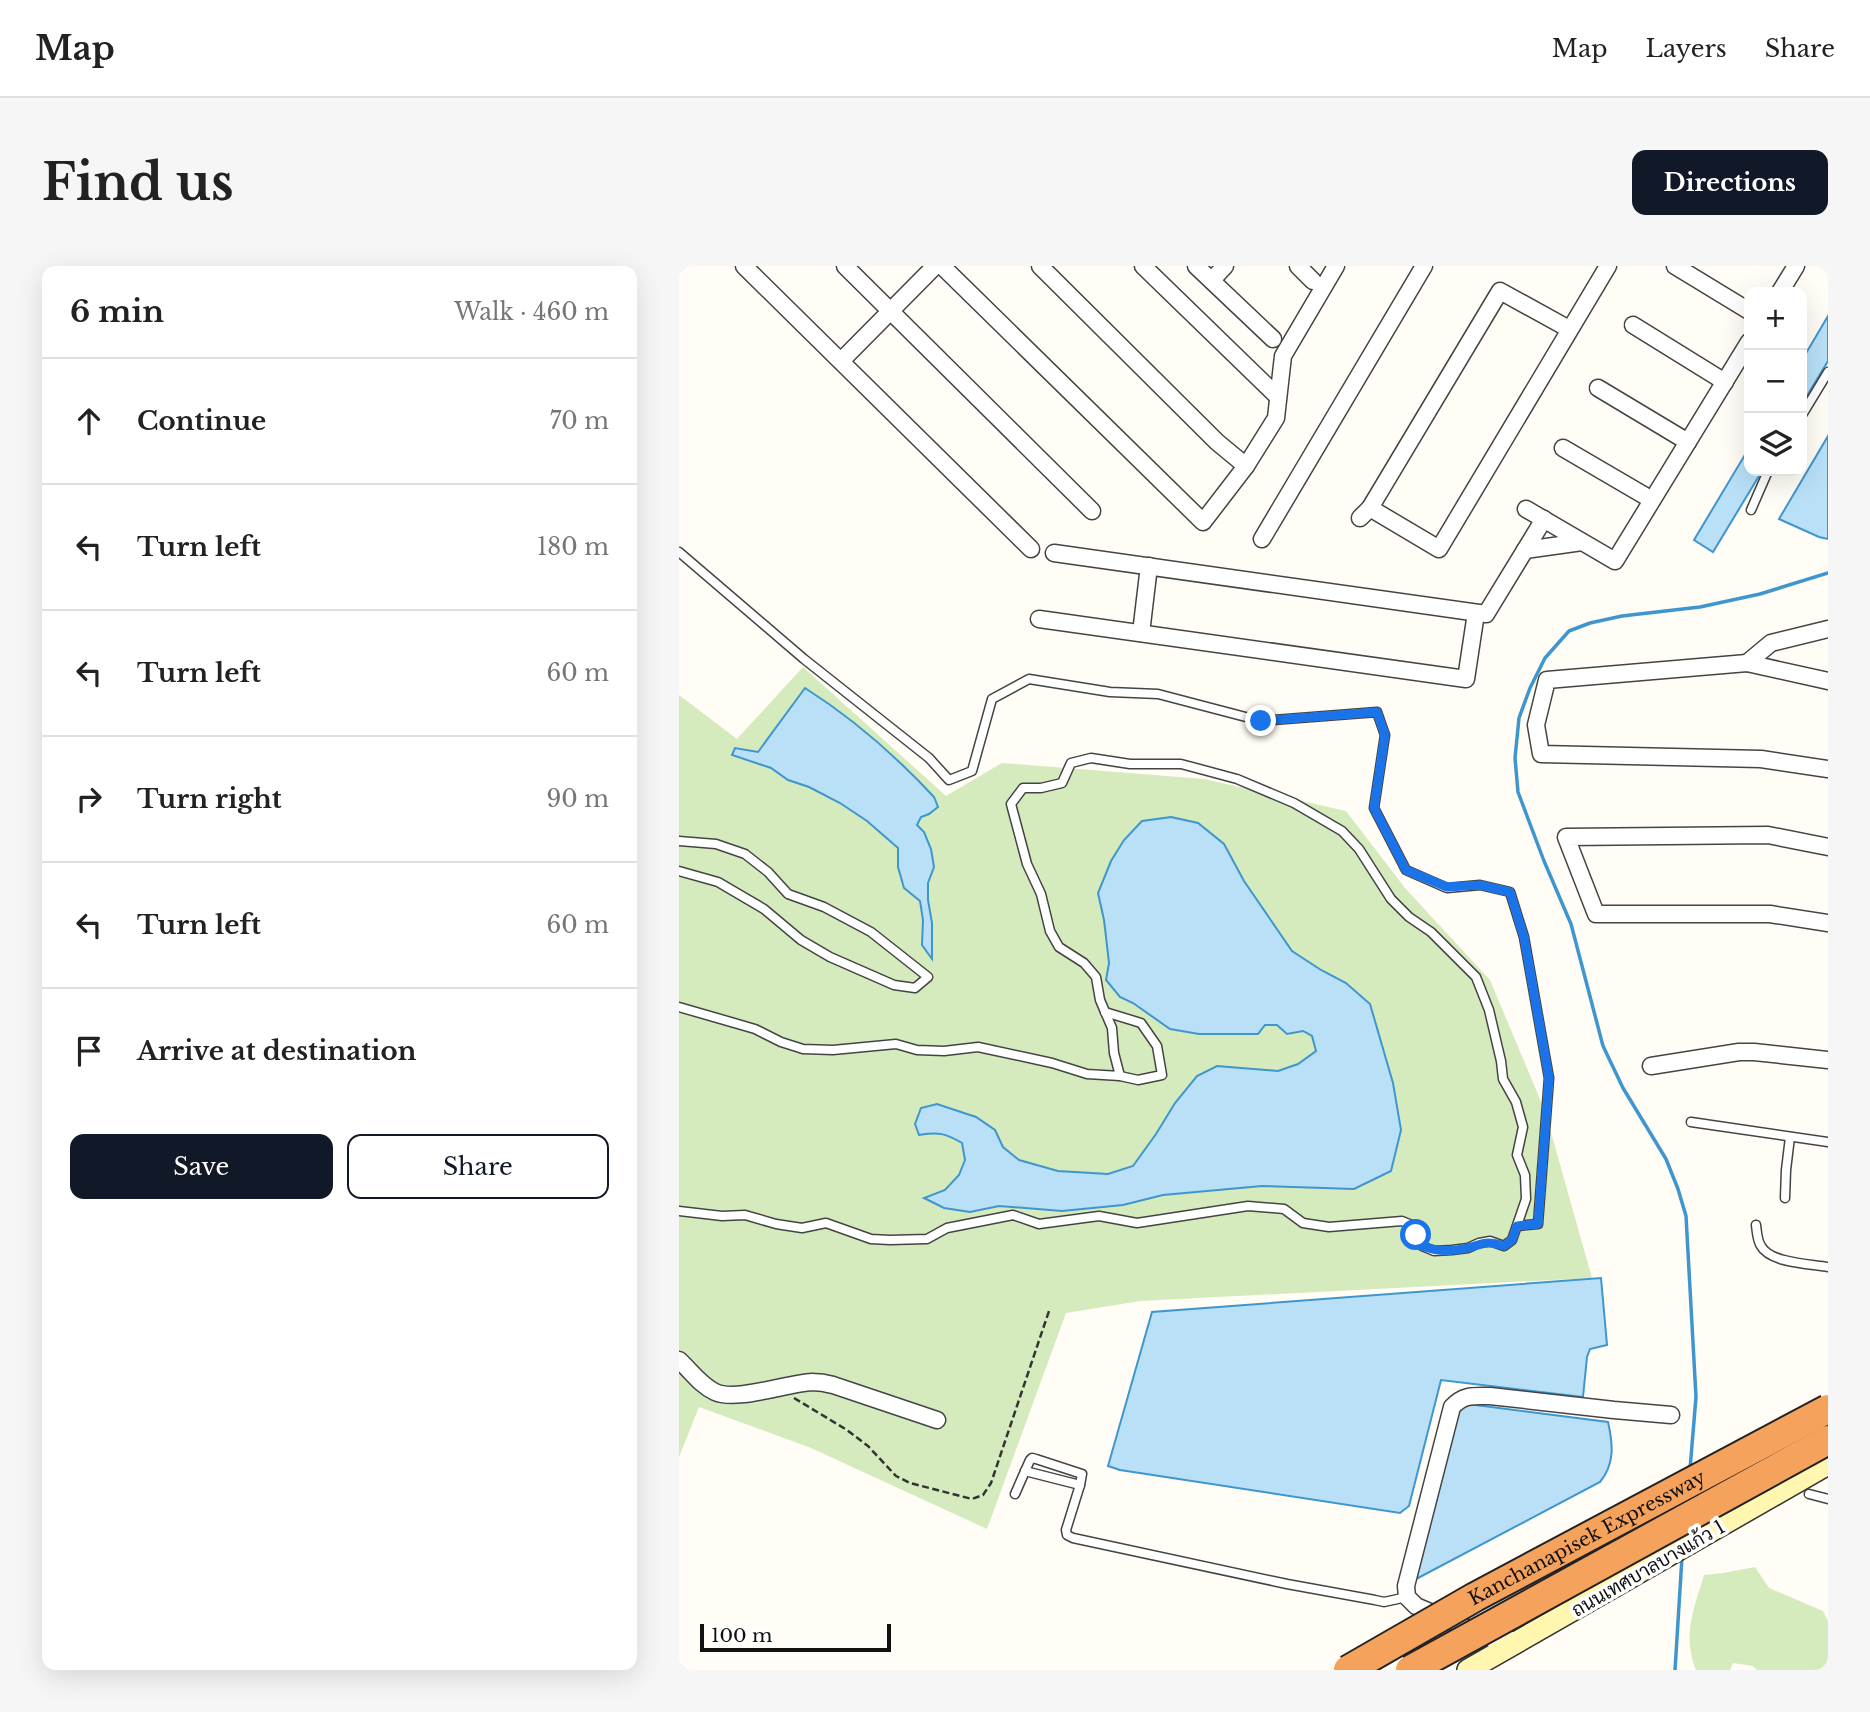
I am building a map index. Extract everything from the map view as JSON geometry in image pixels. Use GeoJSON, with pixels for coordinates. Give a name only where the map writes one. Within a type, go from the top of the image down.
{"type":"FeatureCollection","features":[{"type":"Feature","properties":{"kind":"highway","name":"Kanchanapisek Expressway"},"geometry":{"type":"LineString","coordinates":[[1348,1670],[1498,1584],[1828,1409]]}},
{"type":"Feature","properties":{"kind":"highway","name":"Kanchanapisek Expressway"},"geometry":{"type":"LineString","coordinates":[[1410,1670],[1828,1440]]}},
{"type":"Feature","properties":{"kind":"main road","name":"ถนนเทศบาลบางแก้ว 1"},"geometry":{"type":"LineString","coordinates":[[1468,1670],[1828,1464]]}},
{"type":"Feature","properties":{"kind":"street"},"geometry":{"type":"LineString","coordinates":[[744,266],[1031,549]]}},
{"type":"Feature","properties":{"kind":"street"},"geometry":{"type":"LineString","coordinates":[[845,266],[1092,511]]}},
{"type":"Feature","properties":{"kind":"street"},"geometry":{"type":"LineString","coordinates":[[841,361],[935,266]]}},
{"type":"Feature","properties":{"kind":"street"},"geometry":{"type":"LineString","coordinates":[[942,266],[1203,522],[1246,466],[1276,418],[1283,356],[1336,266]]}},
{"type":"Feature","properties":{"kind":"street"},"geometry":{"type":"LineString","coordinates":[[1040,266],[1217,442],[1246,466]]}},
{"type":"Feature","properties":{"kind":"street"},"geometry":{"type":"LineString","coordinates":[[1143,266],[1278,397]]}},
{"type":"Feature","properties":{"kind":"street"},"geometry":{"type":"LineString","coordinates":[[1196,266],[1273,339]]}},
{"type":"Feature","properties":{"kind":"street"},"geometry":{"type":"LineString","coordinates":[[1212,280],[1225,266]]}},
{"type":"Feature","properties":{"kind":"street"},"geometry":{"type":"LineString","coordinates":[[1298,266],[1313,281]]}},
{"type":"Feature","properties":{"kind":"street"},"geometry":{"type":"LineString","coordinates":[[1262,539],[1424,266]]}},
{"type":"Feature","properties":{"kind":"street"},"geometry":{"type":"LineString","coordinates":[[1569,329],[1500,291],[1365,513],[1439,549],[1608,266]]}},
{"type":"Feature","properties":{"kind":"street"},"geometry":{"type":"LineString","coordinates":[[1675,266],[1744,308]]}},
{"type":"Feature","properties":{"kind":"street"},"geometry":{"type":"LineString","coordinates":[[1783,287],[1796,266]]}},
{"type":"Feature","properties":{"kind":"street"},"geometry":{"type":"LineString","coordinates":[[1633,325],[1725,382]]}},
{"type":"Feature","properties":{"kind":"street"},"geometry":{"type":"LineString","coordinates":[[1526,509],[1615,561],[1744,350]]}},
{"type":"Feature","properties":{"kind":"street"},"geometry":{"type":"LineString","coordinates":[[1598,388],[1688,442]]}},
{"type":"Feature","properties":{"kind":"street"},"geometry":{"type":"LineString","coordinates":[[1563,448],[1653,500]]}},
{"type":"Feature","properties":{"kind":"street"},"geometry":{"type":"LineString","coordinates":[[1054,553],[1486,614],[1544,519]]}},
{"type":"Feature","properties":{"kind":"street"},"geometry":{"type":"LineString","coordinates":[[1525,550],[1582,542]]}},
{"type":"Feature","properties":{"kind":"street"},"geometry":{"type":"LineString","coordinates":[[1141,633],[1149,566]]}},
{"type":"Feature","properties":{"kind":"street"},"geometry":{"type":"LineString","coordinates":[[1039,619],[1466,679],[1476,613]]}},
{"type":"Feature","properties":{"kind":"street"},"geometry":{"type":"LineString","coordinates":[[1747,663],[1771,643],[1828,629]]}},
{"type":"Feature","properties":{"kind":"street"},"geometry":{"type":"LineString","coordinates":[[1828,681],[1747,663],[1547,680],[1536,725],[1541,754],[1761,759],[1828,769]]}},
{"type":"Feature","properties":{"kind":"street"},"geometry":{"type":"LineString","coordinates":[[1828,847],[1768,835],[1566,837],[1596,914],[1770,914],[1828,923]]}},
{"type":"Feature","properties":{"kind":"street"},"geometry":{"type":"LineString","coordinates":[[1651,1066],[1739,1052],[1828,1060]]}},
{"type":"Feature","properties":{"kind":"street"},"geometry":{"type":"LineString","coordinates":[[679,1360],[702,1384],[717,1394],[729,1395],[820,1382],[937,1420]]}},
{"type":"Feature","properties":{"kind":"street"},"geometry":{"type":"LineString","coordinates":[[1524,1639],[1495,1640],[1416,1606],[1407,1597],[1406,1586],[1453,1407],[1459,1399],[1490,1396],[1671,1415]]}},
{"type":"Feature","properties":{"kind":"lane"},"geometry":{"type":"LineString","coordinates":[[1803,413],[1828,372]]}},
{"type":"Feature","properties":{"kind":"lane"},"geometry":{"type":"LineString","coordinates":[[1751,510],[1766,476]]}},
{"type":"Feature","properties":{"kind":"lane"},"geometry":{"type":"LineString","coordinates":[[679,552],[804,659],[929,758],[949,780],[972,771],[992,699],[1030,679],[1110,692],[1158,694],[1261,721],[1377,712],[1385,735],[1374,808],[1406,870],[1447,887],[1480,885],[1510,892],[1524,937],[1549,1078],[1538,1224],[1517,1226]]}},
{"type":"Feature","properties":{"kind":"lane"},"geometry":{"type":"LineString","coordinates":[[679,1211],[722,1216],[745,1214],[776,1224],[802,1228],[826,1223],[871,1239],[890,1240],[927,1239],[947,1228],[1013,1215],[1039,1224],[1099,1216],[1137,1223],[1248,1206],[1284,1209],[1303,1223],[1329,1227],[1402,1221],[1414,1226],[1422,1246],[1434,1251],[1468,1248],[1490,1241],[1504,1246],[1512,1240],[1526,1199],[1525,1175],[1517,1155],[1523,1126],[1516,1102],[1503,1079],[1489,1010],[1476,977],[1431,932],[1409,917],[1391,898],[1359,849],[1342,831],[1294,803],[1237,779],[1181,764],[1130,764],[1091,758],[1071,763],[1062,783],[1041,788],[1023,788],[1011,804],[1027,864],[1041,894],[1050,931],[1059,947],[1084,963],[1096,977],[1100,1000],[1112,1028],[1114,1053],[1120,1076]]}},
{"type":"Feature","properties":{"kind":"lane"},"geometry":{"type":"LineString","coordinates":[[679,841],[716,844],[745,854],[768,872],[788,894],[824,907],[871,932],[928,977],[915,988],[894,985],[830,957],[801,940],[764,909],[718,882],[679,872]]}},
{"type":"Feature","properties":{"kind":"lane"},"geometry":{"type":"LineString","coordinates":[[679,1007],[755,1029],[803,1049],[833,1050],[897,1044],[917,1050],[944,1051],[978,1047],[1052,1063],[1087,1074],[1138,1080],[1162,1075],[1157,1046],[1141,1023],[1105,1012]]}},
{"type":"Feature","properties":{"kind":"lane"},"geometry":{"type":"LineString","coordinates":[[1691,1122],[1828,1142]]}},
{"type":"Feature","properties":{"kind":"lane"},"geometry":{"type":"LineString","coordinates":[[1785,1198],[1790,1137]]}},
{"type":"Feature","properties":{"kind":"lane"},"geometry":{"type":"LineString","coordinates":[[1756,1225],[1759,1245],[1767,1254],[1776,1259],[1828,1267]]}},
{"type":"Feature","properties":{"kind":"lane"},"geometry":{"type":"LineString","coordinates":[[1015,1494],[1030,1460],[1036,1459],[1080,1473],[1083,1477],[1066,1531],[1067,1535],[1079,1541],[1384,1602],[1407,1597]]}},
{"type":"Feature","properties":{"kind":"lane"},"geometry":{"type":"LineString","coordinates":[[1025,1471],[1080,1485]]}},
{"type":"Feature","properties":{"kind":"lane"},"geometry":{"type":"LineString","coordinates":[[1809,1494],[1828,1499]]}},
{"type":"Feature","properties":{"kind":"green space"},"geometry":{"type":"Polygon","coordinates":[[[803,667],[946,796],[1002,763],[1204,779],[1346,811],[1405,888],[1490,980],[1545,1111],[1592,1278],[1140,1301],[1066,1313],[987,1529],[811,1448],[699,1407],[679,1457],[679,695],[737,739],[803,667]]]}},
{"type":"Feature","properties":{"kind":"green space"},"geometry":{"type":"Polygon","coordinates":[[[1755,1567],[1769,1588],[1823,1611],[1828,1621],[1828,1670],[1757,1670],[1753,1666],[1733,1663],[1730,1670],[1696,1670],[1690,1645],[1691,1622],[1704,1575],[1755,1567]]]}},
{"type":"Feature","properties":{"kind":"water"},"geometry":{"type":"Polygon","coordinates":[[[1828,316],[1828,361],[1807,396],[1807,352],[1828,316]]]}},
{"type":"Feature","properties":{"kind":"water"},"geometry":{"type":"Polygon","coordinates":[[[1828,436],[1828,539],[1779,519],[1804,476],[1807,476],[1828,436]]]}},
{"type":"Feature","properties":{"kind":"water"},"geometry":{"type":"Polygon","coordinates":[[[1744,456],[1744,476],[1759,476],[1713,552],[1694,540],[1744,456]]]}},
{"type":"Feature","properties":{"kind":"water"},"geometry":{"type":"Polygon","coordinates":[[[805,688],[873,738],[934,797],[938,807],[921,817],[917,825],[924,832],[931,849],[934,867],[928,883],[932,959],[922,945],[923,920],[920,901],[904,888],[898,867],[898,848],[867,821],[840,803],[788,780],[771,768],[732,755],[735,748],[758,752],[805,688]]]}},
{"type":"Feature","properties":{"kind":"water"},"geometry":{"type":"Polygon","coordinates":[[[1171,817],[1198,823],[1224,844],[1244,881],[1292,951],[1346,983],[1370,1004],[1393,1083],[1401,1130],[1391,1171],[1354,1189],[1262,1186],[1163,1195],[1123,1205],[1062,1211],[999,1206],[970,1212],[944,1208],[924,1198],[945,1190],[959,1175],[965,1160],[962,1143],[941,1134],[919,1135],[915,1124],[921,1108],[937,1104],[976,1117],[995,1130],[1003,1147],[1019,1160],[1058,1171],[1108,1174],[1133,1166],[1175,1103],[1197,1076],[1217,1066],[1278,1071],[1298,1064],[1316,1051],[1312,1036],[1303,1031],[1287,1034],[1277,1025],[1265,1025],[1258,1034],[1199,1034],[1170,1029],[1120,997],[1106,980],[1109,963],[1098,893],[1111,861],[1124,840],[1142,821],[1171,817]]]}},
{"type":"Feature","properties":{"kind":"water"},"geometry":{"type":"Polygon","coordinates":[[[1601,1278],[1607,1345],[1590,1349],[1583,1397],[1441,1380],[1409,1506],[1400,1513],[1108,1466],[1152,1312],[1601,1278]]]}},
{"type":"Feature","properties":{"kind":"water"},"geometry":{"type":"Polygon","coordinates":[[[1468,1404],[1608,1422],[1612,1446],[1608,1468],[1600,1482],[1412,1580],[1455,1412],[1468,1404]]]}},
{"type":"Feature","properties":{"kind":"waterway"},"geometry":{"type":"LineString","coordinates":[[1690,1469],[1696,1397],[1686,1216],[1666,1159],[1623,1088],[1603,1046],[1571,924],[1518,792],[1515,758],[1519,718],[1545,658],[1569,631],[1622,616],[1700,607],[1760,594],[1828,573]]}},
{"type":"Feature","properties":{"kind":"waterway"},"geometry":{"type":"LineString","coordinates":[[1675,1670],[1682,1557]]}},
{"type":"Feature","properties":{"kind":"route"},"geometry":{"type":"LineString","coordinates":[[1261,721],[1377,712],[1385,735],[1374,808],[1406,870],[1447,887],[1480,885],[1510,892],[1524,937],[1549,1078],[1538,1224],[1517,1226],[1512,1240],[1504,1246],[1490,1241],[1468,1248],[1434,1251],[1422,1246],[1416,1235]]}}]}
